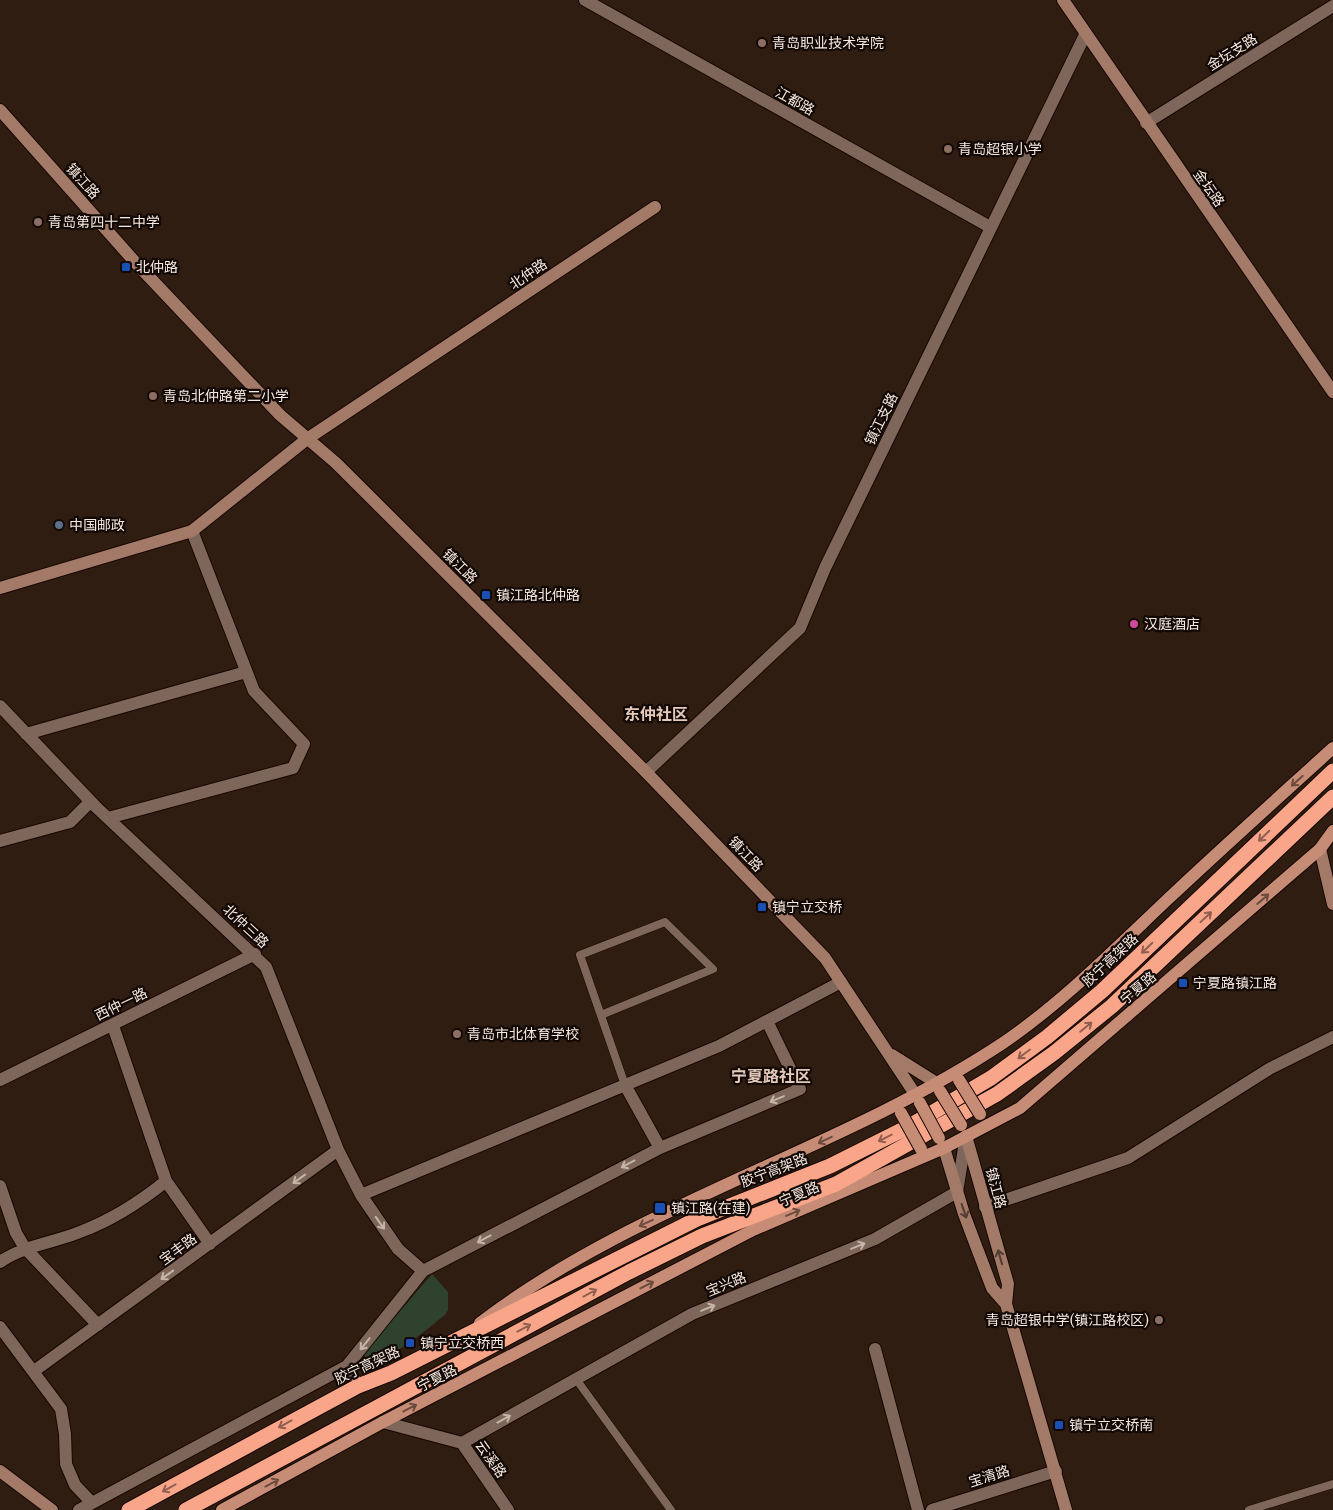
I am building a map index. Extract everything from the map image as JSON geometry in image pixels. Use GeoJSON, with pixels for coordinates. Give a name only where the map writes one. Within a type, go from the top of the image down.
{"type":"FeatureCollection","features":[{"type":"Feature","properties":{"kind":"highway","name":"胶宁高架路"},"geometry":{"type":"LineString","coordinates":[[129,1510],[358,1386],[391,1373],[698,1219],[830,1166],[908,1127],[991,1078],[1047,1037],[1102,991],[1333,771]]}},
{"type":"Feature","properties":{"kind":"highway"},"geometry":{"type":"LineString","coordinates":[[186,1510],[629,1272],[702,1236],[836,1184],[997,1094],[1112,1006],[1333,798]]}},
{"type":"Feature","properties":{"kind":"main road"},"geometry":{"type":"LineString","coordinates":[[462,1336],[520,1292],[613,1238],[917,1098],[938,1086],[964,1065],[1003,1042],[1086,977],[1333,748]]}},
{"type":"Feature","properties":{"kind":"main road","name":"宁夏路"},"geometry":{"type":"LineString","coordinates":[[226,1508],[383,1422],[753,1230],[942,1143],[964,1131],[998,1120],[1020,1108],[1320,849],[1333,831]]}},
{"type":"Feature","properties":{"kind":"main road"},"geometry":{"type":"LineString","coordinates":[[964,1065],[959,1080],[980,1114],[998,1120]]}},
{"type":"Feature","properties":{"kind":"main road","name":"镇江路"},"geometry":{"type":"LineString","coordinates":[[938,1086],[964,1131]]}},
{"type":"Feature","properties":{"kind":"main road","name":"镇江路"},"geometry":{"type":"LineString","coordinates":[[917,1098],[942,1143]]}},
{"type":"Feature","properties":{"kind":"main road"},"geometry":{"type":"LineString","coordinates":[[888,1110],[901,1113],[918,1154]]}},
{"type":"Feature","properties":{"kind":"street","name":"江都路"},"geometry":{"type":"LineString","coordinates":[[585,0],[990,228]]}},
{"type":"Feature","properties":{"kind":"street","name":"金坛路"},"geometry":{"type":"LineString","coordinates":[[1062,0],[1333,392]]}},
{"type":"Feature","properties":{"kind":"street","name":"金坛支路"},"geometry":{"type":"LineString","coordinates":[[1146,123],[1333,6]]}},
{"type":"Feature","properties":{"kind":"street","name":"镇江支路"},"geometry":{"type":"LineString","coordinates":[[646,772],[800,628],[825,568],[1085,35]]}},
{"type":"Feature","properties":{"kind":"street","name":"镇江路"},"geometry":{"type":"LineString","coordinates":[[0,110],[135,262],[280,415],[343,470],[646,772],[825,958],[917,1098]]}},
{"type":"Feature","properties":{"kind":"street","name":"北仲路"},"geometry":{"type":"LineString","coordinates":[[0,588],[192,531],[307,439],[655,207]]}},
{"type":"Feature","properties":{"kind":"street"},"geometry":{"type":"LineString","coordinates":[[108,818],[293,768],[304,744],[254,691],[192,531]]}},
{"type":"Feature","properties":{"kind":"street"},"geometry":{"type":"LineString","coordinates":[[26,734],[246,672]]}},
{"type":"Feature","properties":{"kind":"street","name":"北仲三路"},"geometry":{"type":"LineString","coordinates":[[0,706],[90,802],[255,954],[266,967],[338,1150],[361,1195],[398,1249],[424,1271]]}},
{"type":"Feature","properties":{"kind":"street"},"geometry":{"type":"LineString","coordinates":[[0,840],[70,822],[90,802]]}},
{"type":"Feature","properties":{"kind":"street"},"geometry":{"type":"LineString","coordinates":[[1320,849],[1333,904]]}},
{"type":"Feature","properties":{"kind":"street","name":"西仲一路"},"geometry":{"type":"LineString","coordinates":[[0,1080],[255,954]]}},
{"type":"Feature","properties":{"kind":"street"},"geometry":{"type":"LineString","coordinates":[[361,1195],[719,1046],[841,982]]}},
{"type":"Feature","properties":{"kind":"street"},"geometry":{"type":"LineString","coordinates":[[79,1510],[347,1366],[424,1271],[660,1148],[800,1089],[767,1021]]}},
{"type":"Feature","properties":{"kind":"street"},"geometry":{"type":"LineString","coordinates":[[112,1026],[166,1181],[210,1244]]}},
{"type":"Feature","properties":{"kind":"street"},"geometry":{"type":"LineString","coordinates":[[985,1207],[1128,1158],[1268,1069],[1333,1037]]}},
{"type":"Feature","properties":{"kind":"street","name":"镇江路"},"geometry":{"type":"LineString","coordinates":[[888,1052],[938,1086]]}},
{"type":"Feature","properties":{"kind":"street"},"geometry":{"type":"LineString","coordinates":[[624,1085],[660,1148]]}},
{"type":"Feature","properties":{"kind":"street","name":"镇江路"},"geometry":{"type":"LineString","coordinates":[[964,1131],[1008,1284],[1006,1304],[1066,1510]]}},
{"type":"Feature","properties":{"kind":"street"},"geometry":{"type":"LineString","coordinates":[[957,1192],[964,1131]]}},
{"type":"Feature","properties":{"kind":"street","name":"镇江路"},"geometry":{"type":"LineString","coordinates":[[942,1143],[957,1192],[992,1288],[1006,1304]]}},
{"type":"Feature","properties":{"kind":"street","name":"宝丰路"},"geometry":{"type":"LineString","coordinates":[[34,1371],[338,1150]]}},
{"type":"Feature","properties":{"kind":"street"},"geometry":{"type":"LineString","coordinates":[[0,1262],[25,1248],[80,1233],[138,1204],[166,1181]]}},
{"type":"Feature","properties":{"kind":"street"},"geometry":{"type":"LineString","coordinates":[[0,1186],[16,1233],[25,1248],[98,1325]]}},
{"type":"Feature","properties":{"kind":"street","name":"宝兴路"},"geometry":{"type":"LineString","coordinates":[[462,1443],[692,1314],[875,1239],[957,1192]]}},
{"type":"Feature","properties":{"kind":"street"},"geometry":{"type":"LineString","coordinates":[[0,1327],[61,1409],[65,1434],[66,1464],[75,1485],[92,1503]]}},
{"type":"Feature","properties":{"kind":"street"},"geometry":{"type":"LineString","coordinates":[[875,1350],[918,1510]]}},
{"type":"Feature","properties":{"kind":"street"},"geometry":{"type":"LineString","coordinates":[[347,1366],[358,1386]]}},
{"type":"Feature","properties":{"kind":"street","name":"云溪路"},"geometry":{"type":"LineString","coordinates":[[383,1422],[462,1443],[508,1510]]}},
{"type":"Feature","properties":{"kind":"street"},"geometry":{"type":"LineString","coordinates":[[0,1471],[52,1510]]}},
{"type":"Feature","properties":{"kind":"street","name":"宝清路"},"geometry":{"type":"LineString","coordinates":[[932,1510],[1056,1471]]}},
{"type":"Feature","properties":{"kind":"lane"},"geometry":{"type":"LineString","coordinates":[[601,1015],[713,969],[665,922],[580,955],[624,1085]]}},
{"type":"Feature","properties":{"kind":"lane"},"geometry":{"type":"LineString","coordinates":[[576,1379],[671,1510]]}},
{"type":"Feature","properties":{"kind":"lane"},"geometry":{"type":"LineString","coordinates":[[1249,1510],[1333,1484]]}},
{"type":"Feature","properties":{"kind":"green space"},"geometry":{"type":"Polygon","coordinates":[[[432,1274],[448,1292],[448,1310],[445,1315],[386,1357],[365,1362],[365,1352],[432,1274]]]}},
{"type":"Feature","properties":{"kind":"place","name":"青岛职业技术学院"},"geometry":{"type":"Point","coordinates":[762,43]}},
{"type":"Feature","properties":{"kind":"place","name":"青岛超银小学"},"geometry":{"type":"Point","coordinates":[948,149]}},
{"type":"Feature","properties":{"kind":"place","name":"青岛第四十二中学"},"geometry":{"type":"Point","coordinates":[38,222]}},
{"type":"Feature","properties":{"kind":"place","name":"北仲路"},"geometry":{"type":"Point","coordinates":[126,267]}},
{"type":"Feature","properties":{"kind":"place","name":"青岛北仲路第二小学"},"geometry":{"type":"Point","coordinates":[153,396]}},
{"type":"Feature","properties":{"kind":"place","name":"中国邮政"},"geometry":{"type":"Point","coordinates":[59,525]}},
{"type":"Feature","properties":{"kind":"place","name":"镇江路北仲路"},"geometry":{"type":"Point","coordinates":[486,595]}},
{"type":"Feature","properties":{"kind":"place","name":"汉庭酒店"},"geometry":{"type":"Point","coordinates":[1134,624]}},
{"type":"Feature","properties":{"kind":"place","name":"镇宁立交桥"},"geometry":{"type":"Point","coordinates":[762,907]}},
{"type":"Feature","properties":{"kind":"place","name":"宁夏路镇江路"},"geometry":{"type":"Point","coordinates":[1183,983]}},
{"type":"Feature","properties":{"kind":"place","name":"青岛市北体育学校"},"geometry":{"type":"Point","coordinates":[457,1034]}},
{"type":"Feature","properties":{"kind":"place","name":"镇江路(在建)"},"geometry":{"type":"Point","coordinates":[660,1208]}},
{"type":"Feature","properties":{"kind":"place","name":"青岛超银中学(镇江路校区)"},"geometry":{"type":"Point","coordinates":[1159,1320]}},
{"type":"Feature","properties":{"kind":"place","name":"镇宁立交桥西"},"geometry":{"type":"Point","coordinates":[410,1343]}},
{"type":"Feature","properties":{"kind":"place","name":"镇宁立交桥南"},"geometry":{"type":"Point","coordinates":[1059,1425]}},
{"type":"Feature","properties":{"kind":"district","name":"东仲社区"},"geometry":{"type":"Point","coordinates":[656,714]}},
{"type":"Feature","properties":{"kind":"district","name":"宁夏路社区"},"geometry":{"type":"Point","coordinates":[771,1076]}}]}
